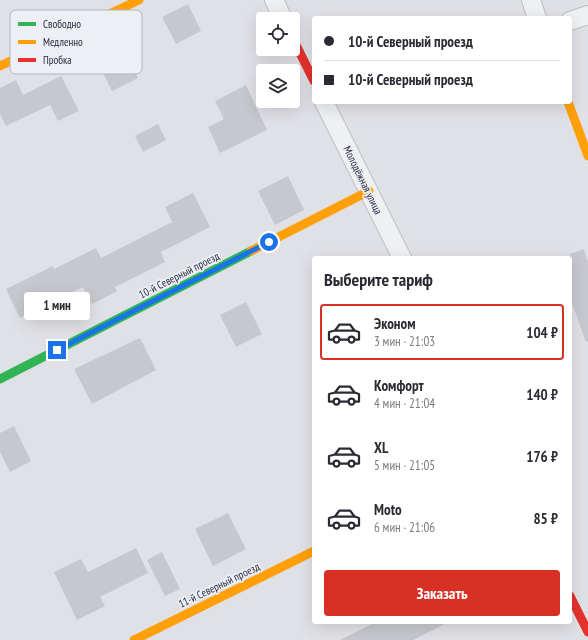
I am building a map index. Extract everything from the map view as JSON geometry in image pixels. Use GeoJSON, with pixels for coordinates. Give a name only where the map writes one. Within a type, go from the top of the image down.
{"type":"FeatureCollection","features":[{"type":"Feature","properties":{"kind":"street"},"geometry":{"type":"LineString","coordinates":[[118,10],[139,0]]}},
{"type":"Feature","properties":{"kind":"street"},"geometry":{"type":"LineString","coordinates":[[274,0],[280,12]]}},
{"type":"Feature","properties":{"kind":"street"},"geometry":{"type":"LineString","coordinates":[[531,0],[536,16]]}},
{"type":"Feature","properties":{"kind":"street"},"geometry":{"type":"LineString","coordinates":[[572,21],[588,15]]}},
{"type":"Feature","properties":{"kind":"street"},"geometry":{"type":"LineString","coordinates":[[300,53],[312,77]]}},
{"type":"Feature","properties":{"kind":"street"},"geometry":{"type":"LineString","coordinates":[[0,66],[10,61]]}},
{"type":"Feature","properties":{"kind":"street","name":"Молодёжная улица"},"geometry":{"type":"LineString","coordinates":[[325,104],[401,256]]}},
{"type":"Feature","properties":{"kind":"street"},"geometry":{"type":"LineString","coordinates":[[569,104],[588,156]]}},
{"type":"Feature","properties":{"kind":"street","name":"10-й Северный проезд"},"geometry":{"type":"LineString","coordinates":[[0,379],[369,191]]}},
{"type":"Feature","properties":{"kind":"street","name":"11-й Северный проезд"},"geometry":{"type":"LineString","coordinates":[[134,640],[312,553]]}},
{"type":"Feature","properties":{"kind":"street"},"geometry":{"type":"LineString","coordinates":[[572,600],[588,632]]}},
{"type":"Feature","properties":{"kind":"building"},"geometry":{"type":"Polygon","coordinates":[[[188,4],[201,31],[176,44],[162,17],[188,4]]]}},
{"type":"Feature","properties":{"kind":"building"},"geometry":{"type":"Polygon","coordinates":[[[104,74],[136,74],[138,78],[112,91],[104,74]]]}},
{"type":"Feature","properties":{"kind":"building"},"geometry":{"type":"Polygon","coordinates":[[[61,76],[79,111],[58,121],[50,105],[6,126],[0,114],[0,88],[16,80],[23,95],[61,76]]]}},
{"type":"Feature","properties":{"kind":"building"},"geometry":{"type":"Polygon","coordinates":[[[246,85],[267,130],[220,153],[208,127],[224,119],[215,101],[246,85]]]}},
{"type":"Feature","properties":{"kind":"building"},"geometry":{"type":"Polygon","coordinates":[[[158,124],[166,140],[143,152],[135,136],[158,124]]]}},
{"type":"Feature","properties":{"kind":"building"},"geometry":{"type":"Polygon","coordinates":[[[288,176],[304,210],[275,225],[258,191],[288,176]]]}},
{"type":"Feature","properties":{"kind":"building"},"geometry":{"type":"Polygon","coordinates":[[[193,193],[210,227],[161,252],[165,262],[115,287],[117,291],[92,304],[83,287],[20,318],[6,289],[53,266],[54,269],[96,248],[101,258],[172,222],[165,207],[193,193]]]}},
{"type":"Feature","properties":{"kind":"building"},"geometry":{"type":"Polygon","coordinates":[[[584,249],[588,262],[588,341],[586,342],[572,304],[572,256],[570,256],[570,254],[584,249]]]}},
{"type":"Feature","properties":{"kind":"building"},"geometry":{"type":"Polygon","coordinates":[[[246,302],[262,334],[236,347],[220,315],[246,302]]]}},
{"type":"Feature","properties":{"kind":"building"},"geometry":{"type":"Polygon","coordinates":[[[140,338],[156,370],[92,404],[74,369],[140,338]]]}},
{"type":"Feature","properties":{"kind":"building"},"geometry":{"type":"Polygon","coordinates":[[[14,426],[31,461],[10,472],[0,452],[0,433],[14,426]]]}},
{"type":"Feature","properties":{"kind":"building"},"geometry":{"type":"Polygon","coordinates":[[[228,513],[246,549],[213,566],[195,529],[228,513]]]}},
{"type":"Feature","properties":{"kind":"building"},"geometry":{"type":"Polygon","coordinates":[[[136,548],[148,573],[100,597],[105,606],[77,620],[54,572],[81,559],[88,572],[136,548]]]}},
{"type":"Feature","properties":{"kind":"building"},"geometry":{"type":"Polygon","coordinates":[[[162,552],[180,589],[165,596],[147,560],[162,552]]]}},
{"type":"Feature","properties":{"kind":"building"},"geometry":{"type":"Polygon","coordinates":[[[372,624],[445,624],[413,640],[340,640],[372,624]]]}},
{"type":"Feature","properties":{"kind":"traffic: fast"},"geometry":{"type":"LineString","coordinates":[[0,379],[251,251]]}},
{"type":"Feature","properties":{"kind":"traffic: slow"},"geometry":{"type":"LineString","coordinates":[[118,10],[139,0]]}},
{"type":"Feature","properties":{"kind":"traffic: slow"},"geometry":{"type":"LineString","coordinates":[[0,66],[10,61]]}},
{"type":"Feature","properties":{"kind":"traffic: slow"},"geometry":{"type":"LineString","coordinates":[[569,104],[588,156]]}},
{"type":"Feature","properties":{"kind":"traffic: slow"},"geometry":{"type":"LineString","coordinates":[[251,251],[369,191]]}},
{"type":"Feature","properties":{"kind":"traffic: slow"},"geometry":{"type":"LineString","coordinates":[[134,640],[312,552]]}},
{"type":"Feature","properties":{"kind":"traffic: jam"},"geometry":{"type":"LineString","coordinates":[[300,53],[312,77]]}},
{"type":"Feature","properties":{"kind":"traffic: jam"},"geometry":{"type":"LineString","coordinates":[[572,600],[588,632]]}},
{"type":"Feature","properties":{"kind":"route"},"geometry":{"type":"LineString","coordinates":[[57,350],[269,242]]}}]}
